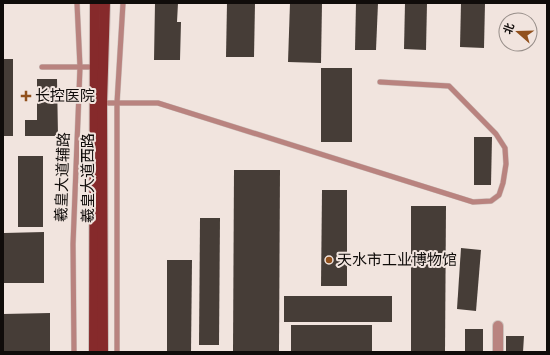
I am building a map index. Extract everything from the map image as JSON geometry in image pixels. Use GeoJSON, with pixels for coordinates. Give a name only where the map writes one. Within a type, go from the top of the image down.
{"type":"FeatureCollection","features":[{"type":"Feature","properties":{"kind":"main road","name":"羲皇大道西路"},"geometry":{"type":"LineString","coordinates":[[94,352],[95,3]]}},
{"type":"Feature","properties":{"kind":"main road","name":"羲皇大道西路"},"geometry":{"type":"LineString","coordinates":[[104,3],[102,104],[104,352]]}},
{"type":"Feature","properties":{"kind":"street"},"geometry":{"type":"LineString","coordinates":[[498,326],[498,352]]}},
{"type":"Feature","properties":{"kind":"lane","name":"羲皇大道辅路"},"geometry":{"type":"LineString","coordinates":[[74,352],[73,244],[80,66],[77,3]]}},
{"type":"Feature","properties":{"kind":"lane"},"geometry":{"type":"LineString","coordinates":[[117,352],[117,103],[123,3]]}},
{"type":"Feature","properties":{"kind":"lane"},"geometry":{"type":"LineString","coordinates":[[42,67],[95,67]]}},
{"type":"Feature","properties":{"kind":"lane"},"geometry":{"type":"LineString","coordinates":[[102,104],[158,103],[473,202],[491,202],[499,194],[503,183],[506,164],[505,148],[496,134],[449,86],[380,82]]}},
{"type":"Feature","properties":{"kind":"building"},"geometry":{"type":"Polygon","coordinates":[[[155,3],[178,3],[177,22],[181,22],[180,60],[154,60],[155,3]]]}},
{"type":"Feature","properties":{"kind":"building"},"geometry":{"type":"Polygon","coordinates":[[[227,3],[255,3],[254,57],[226,57],[227,3]]]}},
{"type":"Feature","properties":{"kind":"building"},"geometry":{"type":"Polygon","coordinates":[[[290,3],[322,3],[321,63],[288,62],[290,3]]]}},
{"type":"Feature","properties":{"kind":"building"},"geometry":{"type":"Polygon","coordinates":[[[356,3],[378,3],[376,50],[355,50],[356,3]]]}},
{"type":"Feature","properties":{"kind":"building"},"geometry":{"type":"Polygon","coordinates":[[[405,3],[427,3],[426,50],[404,49],[405,3]]]}},
{"type":"Feature","properties":{"kind":"building"},"geometry":{"type":"Polygon","coordinates":[[[461,3],[485,3],[484,48],[460,47],[461,3]]]}},
{"type":"Feature","properties":{"kind":"building"},"geometry":{"type":"Polygon","coordinates":[[[3,59],[13,59],[13,136],[3,136],[3,59]]]}},
{"type":"Feature","properties":{"kind":"building"},"geometry":{"type":"Polygon","coordinates":[[[321,68],[352,68],[352,142],[321,142],[321,68]]]}},
{"type":"Feature","properties":{"kind":"building"},"geometry":{"type":"Polygon","coordinates":[[[37,79],[57,79],[58,136],[25,136],[25,120],[37,120],[37,79]]]}},
{"type":"Feature","properties":{"kind":"building"},"geometry":{"type":"Polygon","coordinates":[[[474,137],[492,137],[491,185],[474,185],[474,137]]]}},
{"type":"Feature","properties":{"kind":"building"},"geometry":{"type":"Polygon","coordinates":[[[18,156],[43,156],[43,227],[18,227],[18,156]]]}},
{"type":"Feature","properties":{"kind":"building"},"geometry":{"type":"Polygon","coordinates":[[[234,170],[280,170],[279,352],[233,352],[234,170]]]}},
{"type":"Feature","properties":{"kind":"building"},"geometry":{"type":"Polygon","coordinates":[[[322,190],[347,190],[347,286],[321,286],[322,190]]]}},
{"type":"Feature","properties":{"kind":"building"},"geometry":{"type":"Polygon","coordinates":[[[411,206],[446,206],[445,352],[411,352],[411,206]]]}},
{"type":"Feature","properties":{"kind":"building"},"geometry":{"type":"Polygon","coordinates":[[[200,218],[220,218],[219,345],[199,345],[200,218]]]}},
{"type":"Feature","properties":{"kind":"building"},"geometry":{"type":"Polygon","coordinates":[[[44,232],[44,283],[4,283],[4,233],[44,232]]]}},
{"type":"Feature","properties":{"kind":"building"},"geometry":{"type":"Polygon","coordinates":[[[461,248],[481,250],[476,311],[457,309],[461,248]]]}},
{"type":"Feature","properties":{"kind":"building"},"geometry":{"type":"Polygon","coordinates":[[[167,260],[192,260],[191,352],[167,352],[167,260]]]}},
{"type":"Feature","properties":{"kind":"building"},"geometry":{"type":"Polygon","coordinates":[[[284,296],[392,296],[392,322],[284,322],[284,296]]]}},
{"type":"Feature","properties":{"kind":"building"},"geometry":{"type":"Polygon","coordinates":[[[50,313],[50,352],[3,352],[3,314],[50,313]]]}},
{"type":"Feature","properties":{"kind":"building"},"geometry":{"type":"Polygon","coordinates":[[[291,325],[372,325],[372,352],[291,352],[291,325]]]}},
{"type":"Feature","properties":{"kind":"building"},"geometry":{"type":"Polygon","coordinates":[[[465,329],[483,329],[483,352],[465,352],[465,329]]]}},
{"type":"Feature","properties":{"kind":"building"},"geometry":{"type":"Polygon","coordinates":[[[506,336],[524,336],[523,352],[506,352],[506,336]]]}},
{"type":"Feature","properties":{"kind":"place","name":"长控医院"},"geometry":{"type":"Point","coordinates":[26,96]}},
{"type":"Feature","properties":{"kind":"place","name":"天水市工业博物馆"},"geometry":{"type":"Point","coordinates":[329,260]}}]}
